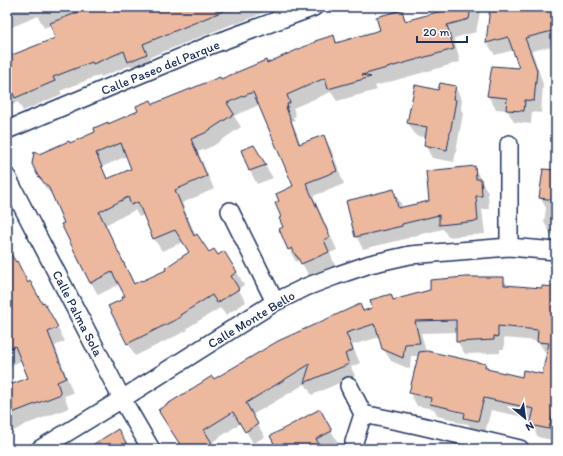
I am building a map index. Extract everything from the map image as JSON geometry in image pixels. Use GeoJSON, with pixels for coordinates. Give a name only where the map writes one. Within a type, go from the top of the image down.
{"type":"FeatureCollection","features":[{"type":"Feature","properties":{"kind":"street","name":"Calle Paseo del Parque"},"geometry":{"type":"LineString","coordinates":[[7,130],[208,46],[314,7]]}},
{"type":"Feature","properties":{"kind":"street"},"geometry":{"type":"LineString","coordinates":[[509,144],[509,247]]}},
{"type":"Feature","properties":{"kind":"street","name":"Calle Palma Sola"},"geometry":{"type":"LineString","coordinates":[[7,177],[122,399],[150,449]]}},
{"type":"Feature","properties":{"kind":"street"},"geometry":{"type":"LineString","coordinates":[[230,211],[275,302]]}},
{"type":"Feature","properties":{"kind":"street","name":"Calle Monte Bello"},"geometry":{"type":"LineString","coordinates":[[40,449],[275,302],[335,276],[370,264],[410,255],[509,247],[556,251]]}},
{"type":"Feature","properties":{"kind":"street"},"geometry":{"type":"LineString","coordinates":[[349,386],[363,414],[354,442]]}},
{"type":"Feature","properties":{"kind":"street"},"geometry":{"type":"LineString","coordinates":[[363,414],[417,425],[459,442],[520,449]]}},
{"type":"Feature","properties":{"kind":"building"},"geometry":{"type":"Polygon","coordinates":[[[92,7],[233,7],[143,44],[147,54],[128,62],[124,51],[93,64],[92,62],[53,77],[55,81],[15,98],[11,89],[7,90],[7,57],[55,38],[50,23],[92,7]]]}},
{"type":"Feature","properties":{"kind":"building"},"geometry":{"type":"Polygon","coordinates":[[[445,7],[471,7],[469,19],[447,25],[454,49],[362,75],[371,77],[328,89],[325,78],[287,95],[290,103],[287,104],[288,107],[286,107],[299,144],[324,135],[337,171],[306,183],[330,237],[324,240],[329,252],[301,264],[292,248],[288,250],[279,229],[283,227],[279,218],[281,217],[275,203],[279,201],[276,194],[293,186],[253,92],[227,103],[234,114],[205,133],[191,139],[207,176],[175,190],[194,236],[197,234],[209,252],[214,249],[218,255],[224,251],[237,272],[231,276],[239,289],[217,303],[212,295],[180,315],[181,317],[127,344],[108,306],[123,299],[122,297],[125,296],[112,272],[90,283],[61,224],[64,223],[49,188],[38,176],[32,164],[34,152],[39,154],[95,132],[94,128],[108,122],[108,124],[138,111],[136,106],[151,100],[153,104],[220,77],[221,79],[266,60],[267,63],[315,41],[334,35],[336,43],[380,30],[376,17],[402,10],[405,21],[445,10],[445,7]],[[121,143],[96,153],[107,179],[131,169],[121,143]],[[128,197],[99,212],[134,284],[166,270],[165,268],[189,252],[175,230],[153,239],[138,202],[131,205],[128,197]]]}},
{"type":"Feature","properties":{"kind":"building"},"geometry":{"type":"Polygon","coordinates":[[[490,7],[556,7],[556,30],[525,38],[537,70],[534,101],[525,100],[524,111],[506,110],[507,98],[487,96],[492,66],[519,68],[508,37],[486,43],[490,7]]]}},
{"type":"Feature","properties":{"kind":"building"},"geometry":{"type":"Polygon","coordinates":[[[440,83],[456,86],[453,99],[456,100],[447,150],[424,145],[427,127],[407,123],[415,85],[438,90],[440,83]]]}},
{"type":"Feature","properties":{"kind":"building"},"geometry":{"type":"Polygon","coordinates":[[[254,145],[266,165],[249,171],[241,150],[254,145]]]}},
{"type":"Feature","properties":{"kind":"building"},"geometry":{"type":"Polygon","coordinates":[[[475,166],[476,179],[481,179],[482,196],[476,196],[478,221],[439,225],[439,215],[402,224],[402,226],[355,237],[346,201],[394,189],[398,208],[429,201],[426,171],[475,166]]]}},
{"type":"Feature","properties":{"kind":"building"},"geometry":{"type":"Polygon","coordinates":[[[543,169],[556,170],[556,200],[539,198],[543,169]]]}},
{"type":"Feature","properties":{"kind":"building"},"geometry":{"type":"Polygon","coordinates":[[[7,248],[16,262],[17,261],[28,283],[30,281],[42,303],[44,302],[58,327],[48,332],[66,378],[57,382],[61,394],[7,415],[7,386],[28,378],[15,346],[7,350],[7,248]]]}},
{"type":"Feature","properties":{"kind":"building"},"geometry":{"type":"Polygon","coordinates":[[[465,277],[504,277],[504,285],[542,288],[542,286],[556,287],[556,401],[549,429],[530,425],[534,409],[484,398],[478,421],[464,418],[465,413],[430,404],[431,398],[409,393],[419,352],[427,351],[486,364],[485,367],[488,367],[487,369],[522,377],[523,370],[542,374],[549,343],[537,342],[538,330],[498,326],[498,337],[494,336],[494,340],[456,342],[456,320],[415,321],[420,343],[405,344],[403,358],[382,349],[374,324],[346,333],[353,350],[345,354],[349,364],[304,383],[310,364],[246,403],[258,424],[245,432],[233,412],[204,430],[212,443],[202,449],[183,449],[158,410],[212,376],[214,379],[278,341],[360,304],[363,311],[372,308],[370,300],[391,294],[393,300],[430,290],[430,280],[465,277]]]}},
{"type":"Feature","properties":{"kind":"building"},"geometry":{"type":"Polygon","coordinates":[[[320,409],[332,431],[316,439],[322,449],[277,449],[270,436],[320,409]]]}},
{"type":"Feature","properties":{"kind":"building"},"geometry":{"type":"Polygon","coordinates":[[[118,429],[130,449],[86,449],[118,429]]]}}]}
